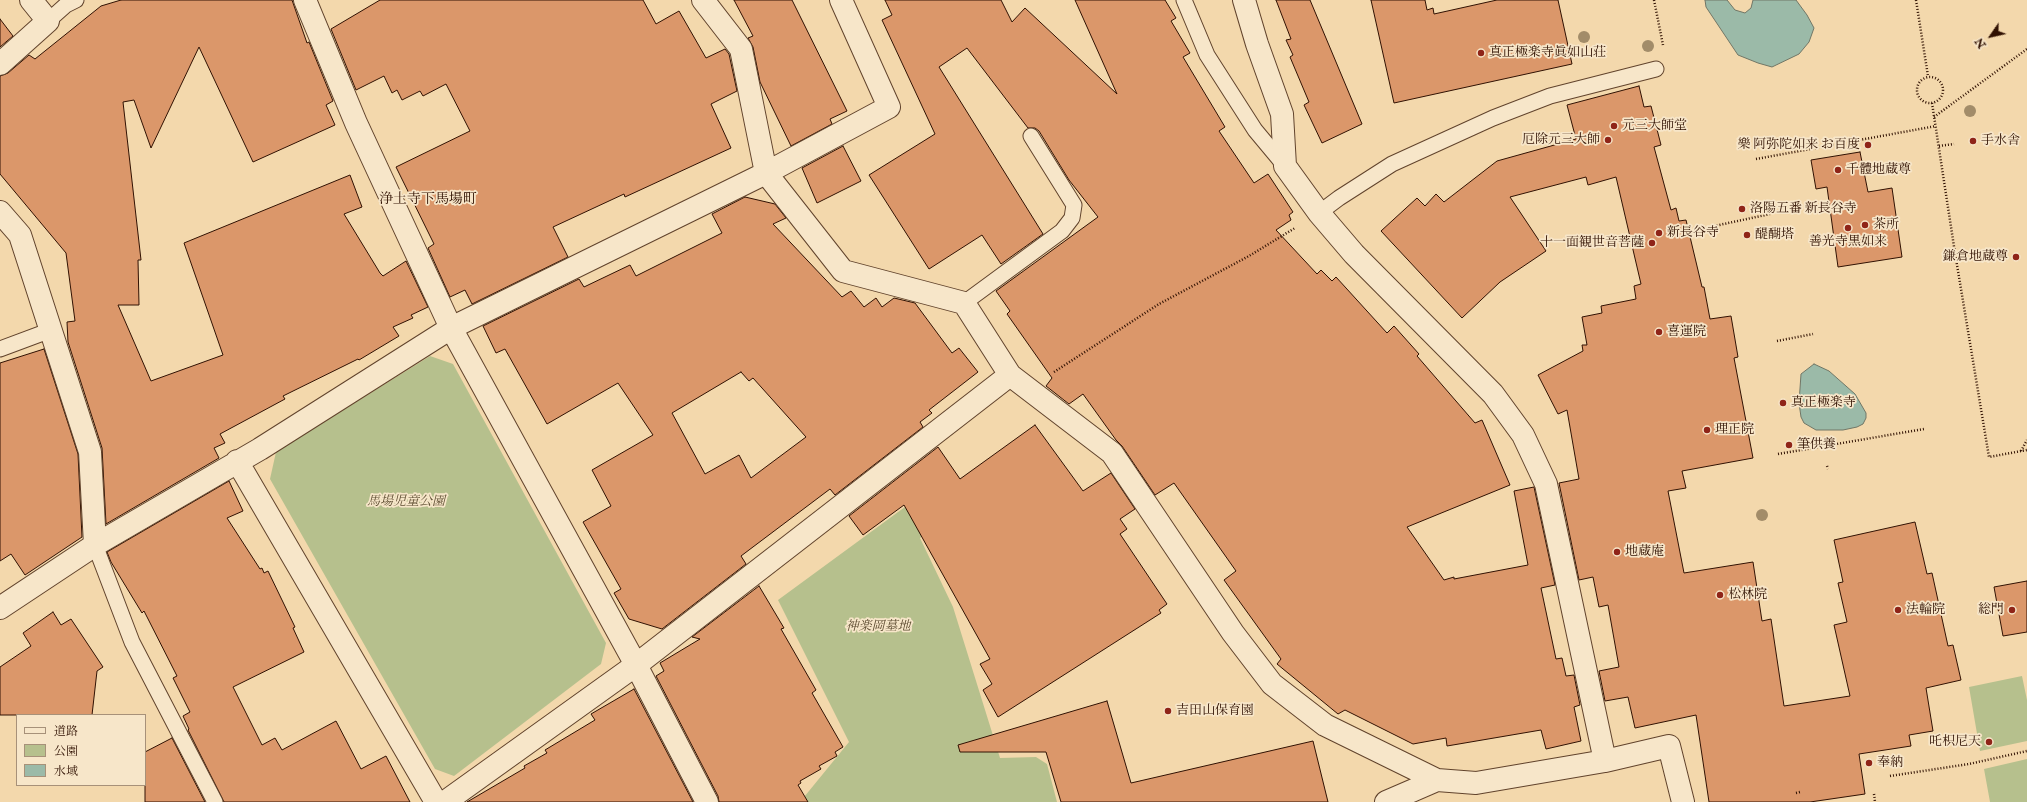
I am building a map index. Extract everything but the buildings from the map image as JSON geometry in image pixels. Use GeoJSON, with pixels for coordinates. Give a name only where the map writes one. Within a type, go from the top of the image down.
{"type":"FeatureCollection","features":[{"type":"Feature","properties":{"kind":"street"},"geometry":{"type":"LineString","coordinates":[[0,64],[48,21],[31,0]]}},
{"type":"Feature","properties":{"kind":"street"},"geometry":{"type":"LineString","coordinates":[[305,0],[356,124],[452,328],[636,665],[707,802]]}},
{"type":"Feature","properties":{"kind":"street"},"geometry":{"type":"LineString","coordinates":[[704,0],[741,49],[766,173],[843,270],[964,304],[1010,375],[1112,453],[1233,633],[1272,684],[1325,726],[1437,780],[1476,783],[1605,761],[1669,746],[1683,802]]}},
{"type":"Feature","properties":{"kind":"street"},"geometry":{"type":"LineString","coordinates":[[0,608],[95,545],[237,461],[452,328],[766,173],[888,107],[841,0]]}},
{"type":"Feature","properties":{"kind":"street"},"geometry":{"type":"LineString","coordinates":[[1244,0],[1257,44],[1282,114],[1285,166],[1319,213],[1354,254],[1492,394],[1523,435],[1546,484],[1605,761]]}},
{"type":"Feature","properties":{"kind":"street"},"geometry":{"type":"LineString","coordinates":[[0,212],[20,235],[90,452],[95,545]]}},
{"type":"Feature","properties":{"kind":"street"},"geometry":{"type":"LineString","coordinates":[[445,802],[636,665],[1010,375]]}},
{"type":"Feature","properties":{"kind":"street"},"geometry":{"type":"LineString","coordinates":[[237,461],[436,802]]}},
{"type":"Feature","properties":{"kind":"street"},"geometry":{"type":"LineString","coordinates":[[1386,802],[1437,780]]}},
{"type":"Feature","properties":{"kind":"lane"},"geometry":{"type":"LineString","coordinates":[[48,21],[66,5],[76,0]]}},
{"type":"Feature","properties":{"kind":"lane"},"geometry":{"type":"LineString","coordinates":[[1184,0],[1207,55],[1255,130],[1285,166]]}},
{"type":"Feature","properties":{"kind":"lane"},"geometry":{"type":"LineString","coordinates":[[1319,213],[1339,198],[1392,164],[1493,118],[1550,96],[1656,69]]}},
{"type":"Feature","properties":{"kind":"lane"},"geometry":{"type":"LineString","coordinates":[[964,304],[1062,231],[1072,218],[1074,205],[1031,136]]}},
{"type":"Feature","properties":{"kind":"lane"},"geometry":{"type":"LineString","coordinates":[[0,349],[51,330]]}},
{"type":"Feature","properties":{"kind":"lane"},"geometry":{"type":"LineString","coordinates":[[95,545],[132,642],[215,802]]}},
{"type":"Feature","properties":{"kind":"path"},"geometry":{"type":"LineString","coordinates":[[1654,0],[1664,51]]}},
{"type":"Feature","properties":{"kind":"path"},"geometry":{"type":"LineString","coordinates":[[1916,0],[1928,76]]}},
{"type":"Feature","properties":{"kind":"path"},"geometry":{"type":"LineString","coordinates":[[1934,116],[2027,49]]}},
{"type":"Feature","properties":{"kind":"path"},"geometry":{"type":"LineString","coordinates":[[1928,76],[1936,78],[1942,84],[1944,92],[1940,100],[1932,103],[1924,102],[1918,96],[1917,88],[1920,80],[1928,76]]}},
{"type":"Feature","properties":{"kind":"path"},"geometry":{"type":"LineString","coordinates":[[1932,103],[1954,253],[1990,458],[2027,450]]}},
{"type":"Feature","properties":{"kind":"path"},"geometry":{"type":"LineString","coordinates":[[1756,159],[1936,126]]}},
{"type":"Feature","properties":{"kind":"path"},"geometry":{"type":"LineString","coordinates":[[1939,146],[1954,144]]}},
{"type":"Feature","properties":{"kind":"path"},"geometry":{"type":"LineString","coordinates":[[1028,389],[1159,304],[1249,256],[1319,213]]}},
{"type":"Feature","properties":{"kind":"path"},"geometry":{"type":"LineString","coordinates":[[1696,230],[1770,214]]}},
{"type":"Feature","properties":{"kind":"path"},"geometry":{"type":"LineString","coordinates":[[1777,341],[1814,334]]}},
{"type":"Feature","properties":{"kind":"path"},"geometry":{"type":"LineString","coordinates":[[1778,454],[1924,429]]}},
{"type":"Feature","properties":{"kind":"path"},"geometry":{"type":"LineString","coordinates":[[2021,451],[2027,440]]}},
{"type":"Feature","properties":{"kind":"path"},"geometry":{"type":"LineString","coordinates":[[1890,776],[1969,764],[2027,751]]}},
{"type":"Feature","properties":{"kind":"path"},"geometry":{"type":"LineString","coordinates":[[1874,794],[1875,802]]}},
{"type":"Feature","properties":{"kind":"green space","name":"馬場児童公園"},"geometry":{"type":"Polygon","coordinates":[[[430,356],[453,364],[606,643],[601,664],[454,776],[435,769],[270,479],[276,452],[430,356]]]}},
{"type":"Feature","properties":{"kind":"green space","name":"神楽岡墓地"},"geometry":{"type":"Polygon","coordinates":[[[909,504],[928,532],[920,538],[953,607],[1000,758],[1036,757],[1047,764],[1057,802],[800,802],[849,742],[778,600],[909,504]]]}},
{"type":"Feature","properties":{"kind":"green space"},"geometry":{"type":"Polygon","coordinates":[[[2022,676],[2027,700],[2027,741],[1980,751],[1969,687],[2022,676]]]}},
{"type":"Feature","properties":{"kind":"green space"},"geometry":{"type":"Polygon","coordinates":[[[2027,759],[2027,802],[1990,802],[1984,769],[2027,759]]]}},
{"type":"Feature","properties":{"kind":"water"},"geometry":{"type":"Polygon","coordinates":[[[1705,0],[1727,0],[1735,10],[1745,13],[1751,8],[1753,0],[1796,0],[1814,28],[1809,42],[1799,54],[1772,67],[1738,55],[1706,7],[1705,0]]]}},
{"type":"Feature","properties":{"kind":"water"},"geometry":{"type":"Polygon","coordinates":[[[1814,364],[1829,371],[1855,394],[1866,413],[1866,418],[1863,424],[1843,430],[1816,430],[1804,423],[1801,417],[1799,403],[1801,374],[1814,364]]]}},
{"type":"Feature","properties":{"kind":"place","name":"真正極楽寺眞如山荘"},"geometry":{"type":"Point","coordinates":[1481,53]}},
{"type":"Feature","properties":{"kind":"place","name":"元三大師堂"},"geometry":{"type":"Point","coordinates":[1614,126]}},
{"type":"Feature","properties":{"kind":"place","name":"厄除元三大師"},"geometry":{"type":"Point","coordinates":[1608,140]}},
{"type":"Feature","properties":{"kind":"place","name":"手水舎"},"geometry":{"type":"Point","coordinates":[1973,141]}},
{"type":"Feature","properties":{"kind":"place","name":"樂 阿弥陀如来 お百度"},"geometry":{"type":"Point","coordinates":[1868,145]}},
{"type":"Feature","properties":{"kind":"place","name":"千體地蔵尊"},"geometry":{"type":"Point","coordinates":[1838,170]}},
{"type":"Feature","properties":{"kind":"place","name":"洛陽五番 新長谷寺"},"geometry":{"type":"Point","coordinates":[1742,209]}},
{"type":"Feature","properties":{"kind":"place","name":"茶所"},"geometry":{"type":"Point","coordinates":[1865,225]}},
{"type":"Feature","properties":{"kind":"place","name":"善光寺黒如来"},"geometry":{"type":"Point","coordinates":[1848,228]}},
{"type":"Feature","properties":{"kind":"place","name":"新長谷寺"},"geometry":{"type":"Point","coordinates":[1659,233]}},
{"type":"Feature","properties":{"kind":"place","name":"醍醐塔"},"geometry":{"type":"Point","coordinates":[1747,235]}},
{"type":"Feature","properties":{"kind":"place","name":"十一面観世音菩薩"},"geometry":{"type":"Point","coordinates":[1652,243]}},
{"type":"Feature","properties":{"kind":"place","name":"鎌倉地蔵尊"},"geometry":{"type":"Point","coordinates":[2016,257]}},
{"type":"Feature","properties":{"kind":"place","name":"喜運院"},"geometry":{"type":"Point","coordinates":[1659,332]}},
{"type":"Feature","properties":{"kind":"place","name":"真正極楽寺"},"geometry":{"type":"Point","coordinates":[1783,403]}},
{"type":"Feature","properties":{"kind":"place","name":"理正院"},"geometry":{"type":"Point","coordinates":[1707,430]}},
{"type":"Feature","properties":{"kind":"place","name":"筆供養"},"geometry":{"type":"Point","coordinates":[1789,445]}},
{"type":"Feature","properties":{"kind":"place","name":"地蔵庵"},"geometry":{"type":"Point","coordinates":[1617,552]}},
{"type":"Feature","properties":{"kind":"place","name":"松林院"},"geometry":{"type":"Point","coordinates":[1720,595]}},
{"type":"Feature","properties":{"kind":"place","name":"法輪院"},"geometry":{"type":"Point","coordinates":[1898,610]}},
{"type":"Feature","properties":{"kind":"place","name":"総門"},"geometry":{"type":"Point","coordinates":[2012,610]}},
{"type":"Feature","properties":{"kind":"place","name":"吉田山保育園"},"geometry":{"type":"Point","coordinates":[1168,711]}},
{"type":"Feature","properties":{"kind":"place","name":"吒枳尼天"},"geometry":{"type":"Point","coordinates":[1989,742]}},
{"type":"Feature","properties":{"kind":"place","name":"奉納"},"geometry":{"type":"Point","coordinates":[1869,763]}},
{"type":"Feature","properties":{"kind":"district","name":"浄土寺下馬場町"},"geometry":{"type":"Point","coordinates":[428,200]}}]}
